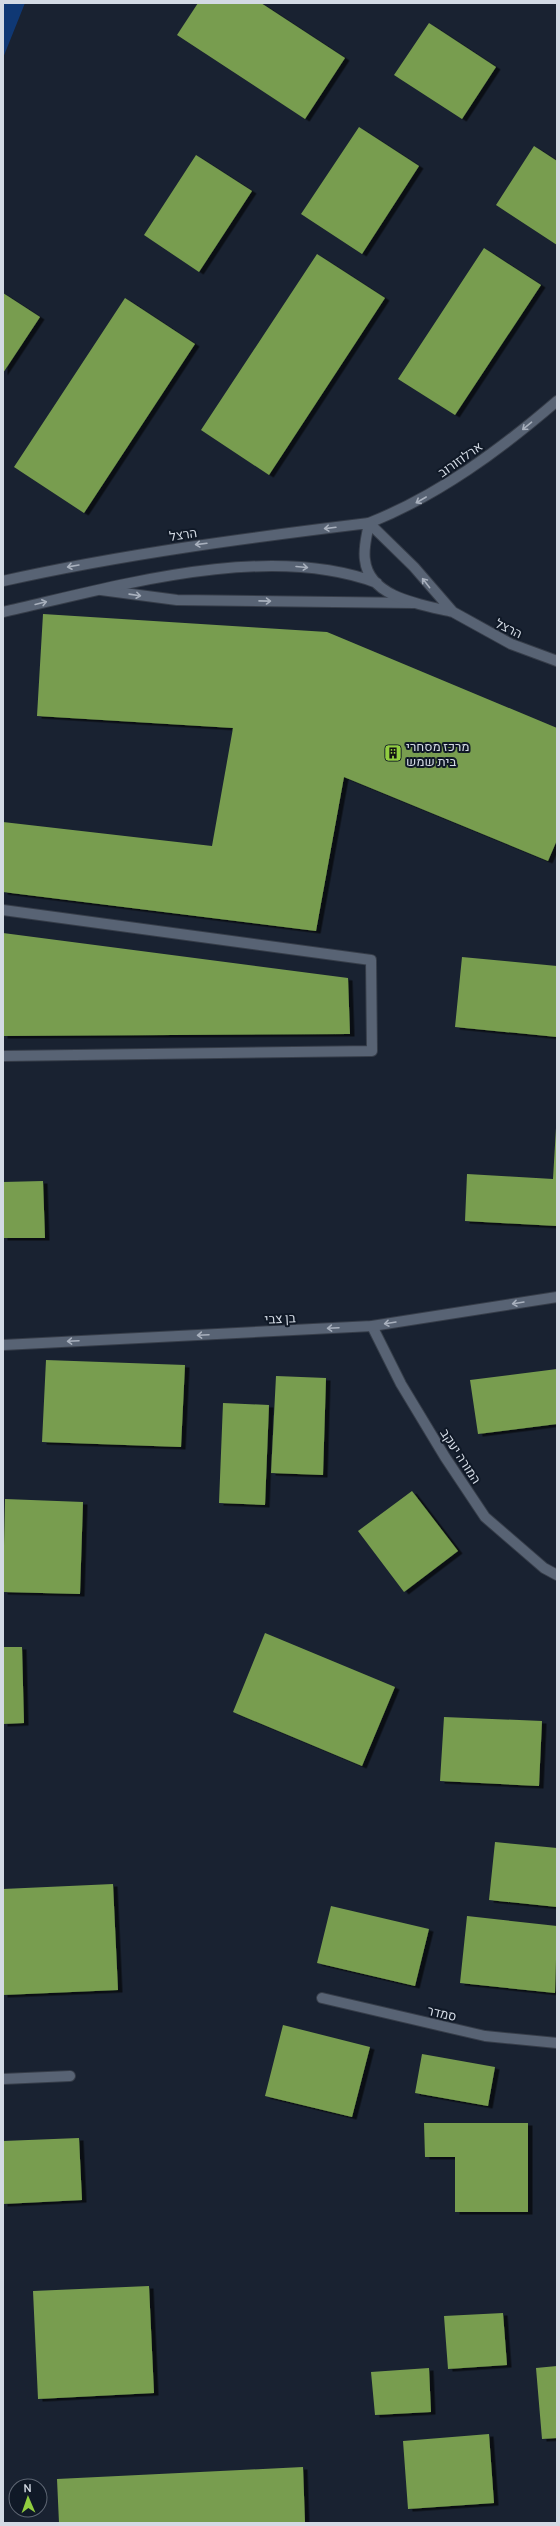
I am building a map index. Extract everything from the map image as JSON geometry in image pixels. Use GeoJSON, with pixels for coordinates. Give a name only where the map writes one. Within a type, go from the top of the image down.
{"type":"FeatureCollection","features":[{"type":"Feature","properties":{"kind":"street","name":"ארלוזורוב"},"geometry":{"type":"LineString","coordinates":[[369,523],[406,508],[443,487],[524,430],[557,401]]}},
{"type":"Feature","properties":{"kind":"street","name":"הרצל"},"geometry":{"type":"LineString","coordinates":[[3,581],[69,566],[194,545],[369,523]]}},
{"type":"Feature","properties":{"kind":"street","name":"הרצל"},"geometry":{"type":"LineString","coordinates":[[369,523],[364,560],[368,572],[377,583],[391,594],[414,603],[452,612],[510,644],[557,661]]}},
{"type":"Feature","properties":{"kind":"street","name":"הרצל"},"geometry":{"type":"LineString","coordinates":[[369,523],[414,567],[452,612]]}},
{"type":"Feature","properties":{"kind":"street","name":"הרצל"},"geometry":{"type":"LineString","coordinates":[[3,612],[96,590],[180,575],[278,565],[321,569],[355,575],[377,583]]}},
{"type":"Feature","properties":{"kind":"street","name":"הרצל"},"geometry":{"type":"LineString","coordinates":[[96,590],[177,600],[414,603]]}},
{"type":"Feature","properties":{"kind":"street"},"geometry":{"type":"LineString","coordinates":[[3,910],[371,960],[372,1051],[3,1056]]}},
{"type":"Feature","properties":{"kind":"street","name":"בן צבי"},"geometry":{"type":"LineString","coordinates":[[3,1345],[372,1326],[557,1297]]}},
{"type":"Feature","properties":{"kind":"street","name":"המורה יעקב"},"geometry":{"type":"LineString","coordinates":[[372,1326],[401,1384],[445,1457],[485,1517],[544,1568],[557,1575]]}},
{"type":"Feature","properties":{"kind":"street","name":"סמדר"},"geometry":{"type":"LineString","coordinates":[[322,1998],[485,2036],[557,2043]]}},
{"type":"Feature","properties":{"kind":"street"},"geometry":{"type":"LineString","coordinates":[[3,2079],[70,2076]]}},
{"type":"Feature","properties":{"kind":"shaded area"},"geometry":{"type":"Polygon","coordinates":[[[3,3],[25,3],[3,58],[3,3]]]}},
{"type":"Feature","properties":{"kind":"building"},"geometry":{"type":"Polygon","coordinates":[[[198,3],[261,3],[345,58],[305,119],[177,35],[198,3]]]}},
{"type":"Feature","properties":{"kind":"building"},"geometry":{"type":"Polygon","coordinates":[[[429,23],[496,67],[462,119],[394,75],[429,23]]]}},
{"type":"Feature","properties":{"kind":"building"},"geometry":{"type":"Polygon","coordinates":[[[359,127],[419,166],[362,254],[301,214],[359,127]]]}},
{"type":"Feature","properties":{"kind":"building"},"geometry":{"type":"Polygon","coordinates":[[[534,146],[557,161],[557,245],[496,205],[534,146]]]}},
{"type":"Feature","properties":{"kind":"building"},"geometry":{"type":"Polygon","coordinates":[[[196,155],[252,191],[199,272],[144,235],[196,155]]]}},
{"type":"Feature","properties":{"kind":"building"},"geometry":{"type":"Polygon","coordinates":[[[484,248],[541,285],[455,415],[398,379],[484,248]]]}},
{"type":"Feature","properties":{"kind":"building"},"geometry":{"type":"Polygon","coordinates":[[[317,254],[385,298],[269,475],[201,430],[317,254]]]}},
{"type":"Feature","properties":{"kind":"building"},"geometry":{"type":"Polygon","coordinates":[[[3,293],[40,317],[3,373],[3,293]]]}},
{"type":"Feature","properties":{"kind":"building"},"geometry":{"type":"Polygon","coordinates":[[[125,298],[195,344],[84,513],[14,467],[125,298]]]}},
{"type":"Feature","properties":{"kind":"building","name":"מרכז מסחרי בית שמש"},"geometry":{"type":"Polygon","coordinates":[[[43,614],[327,632],[557,728],[557,840],[548,861],[344,777],[316,931],[3,892],[3,822],[212,846],[233,728],[37,716],[43,614]]]}},
{"type":"Feature","properties":{"kind":"building"},"geometry":{"type":"Polygon","coordinates":[[[3,933],[348,978],[350,1034],[3,1036],[3,933]]]}},
{"type":"Feature","properties":{"kind":"building"},"geometry":{"type":"Polygon","coordinates":[[[462,957],[557,966],[557,1037],[455,1027],[462,957]]]}},
{"type":"Feature","properties":{"kind":"building"},"geometry":{"type":"Polygon","coordinates":[[[556,1128],[557,1226],[465,1221],[467,1174],[553,1179],[556,1128]]]}},
{"type":"Feature","properties":{"kind":"building"},"geometry":{"type":"Polygon","coordinates":[[[43,1181],[45,1238],[3,1238],[3,1182],[43,1181]]]}},
{"type":"Feature","properties":{"kind":"building"},"geometry":{"type":"Polygon","coordinates":[[[46,1360],[185,1365],[181,1447],[42,1442],[46,1360]]]}},
{"type":"Feature","properties":{"kind":"building"},"geometry":{"type":"Polygon","coordinates":[[[557,1369],[557,1424],[478,1434],[470,1380],[557,1369]]]}},
{"type":"Feature","properties":{"kind":"building"},"geometry":{"type":"Polygon","coordinates":[[[276,1376],[326,1378],[323,1475],[271,1473],[276,1376]]]}},
{"type":"Feature","properties":{"kind":"building"},"geometry":{"type":"Polygon","coordinates":[[[223,1403],[269,1405],[265,1505],[219,1503],[223,1403]]]}},
{"type":"Feature","properties":{"kind":"building"},"geometry":{"type":"Polygon","coordinates":[[[412,1491],[458,1551],[404,1592],[358,1531],[412,1491]]]}},
{"type":"Feature","properties":{"kind":"building"},"geometry":{"type":"Polygon","coordinates":[[[5,1499],[83,1502],[80,1594],[3,1592],[5,1499]]]}},
{"type":"Feature","properties":{"kind":"building"},"geometry":{"type":"Polygon","coordinates":[[[265,1633],[395,1687],[362,1766],[233,1712],[265,1633]]]}},
{"type":"Feature","properties":{"kind":"building"},"geometry":{"type":"Polygon","coordinates":[[[3,1647],[22,1647],[24,1723],[3,1724],[3,1647]]]}},
{"type":"Feature","properties":{"kind":"building"},"geometry":{"type":"Polygon","coordinates":[[[444,1717],[542,1721],[539,1786],[440,1781],[444,1717]]]}},
{"type":"Feature","properties":{"kind":"building"},"geometry":{"type":"Polygon","coordinates":[[[495,1842],[557,1848],[557,1907],[489,1900],[495,1842]]]}},
{"type":"Feature","properties":{"kind":"building"},"geometry":{"type":"Polygon","coordinates":[[[113,1884],[118,1990],[3,1995],[3,1889],[113,1884]]]}},
{"type":"Feature","properties":{"kind":"building"},"geometry":{"type":"Polygon","coordinates":[[[331,1906],[429,1929],[415,1986],[317,1963],[331,1906]]]}},
{"type":"Feature","properties":{"kind":"building"},"geometry":{"type":"Polygon","coordinates":[[[467,1916],[557,1926],[555,1993],[460,1983],[467,1916]]]}},
{"type":"Feature","properties":{"kind":"building"},"geometry":{"type":"Polygon","coordinates":[[[283,2025],[370,2047],[352,2117],[265,2096],[283,2025]]]}},
{"type":"Feature","properties":{"kind":"building"},"geometry":{"type":"Polygon","coordinates":[[[422,2054],[495,2067],[488,2106],[415,2093],[422,2054]]]}},
{"type":"Feature","properties":{"kind":"building"},"geometry":{"type":"Polygon","coordinates":[[[424,2123],[528,2123],[528,2212],[455,2212],[455,2157],[425,2157],[424,2123]]]}},
{"type":"Feature","properties":{"kind":"building"},"geometry":{"type":"Polygon","coordinates":[[[79,2138],[82,2200],[3,2204],[3,2141],[79,2138]]]}},
{"type":"Feature","properties":{"kind":"building"},"geometry":{"type":"Polygon","coordinates":[[[149,2286],[154,2393],[38,2399],[33,2291],[149,2286]]]}},
{"type":"Feature","properties":{"kind":"building"},"geometry":{"type":"Polygon","coordinates":[[[503,2313],[507,2365],[448,2369],[444,2316],[503,2313]]]}},
{"type":"Feature","properties":{"kind":"building"},"geometry":{"type":"Polygon","coordinates":[[[557,2366],[557,2438],[542,2439],[536,2368],[557,2366]]]}},
{"type":"Feature","properties":{"kind":"building"},"geometry":{"type":"Polygon","coordinates":[[[429,2368],[431,2412],[375,2415],[371,2372],[429,2368]]]}},
{"type":"Feature","properties":{"kind":"building"},"geometry":{"type":"Polygon","coordinates":[[[489,2434],[494,2503],[408,2509],[403,2441],[489,2434]]]}},
{"type":"Feature","properties":{"kind":"building"},"geometry":{"type":"Polygon","coordinates":[[[303,2467],[305,2523],[59,2523],[57,2479],[303,2467]]]}},
{"type":"Feature","properties":{"kind":"place","name":"מרכז מסחרי בית שמש"},"geometry":{"type":"Point","coordinates":[393,753]}}]}
